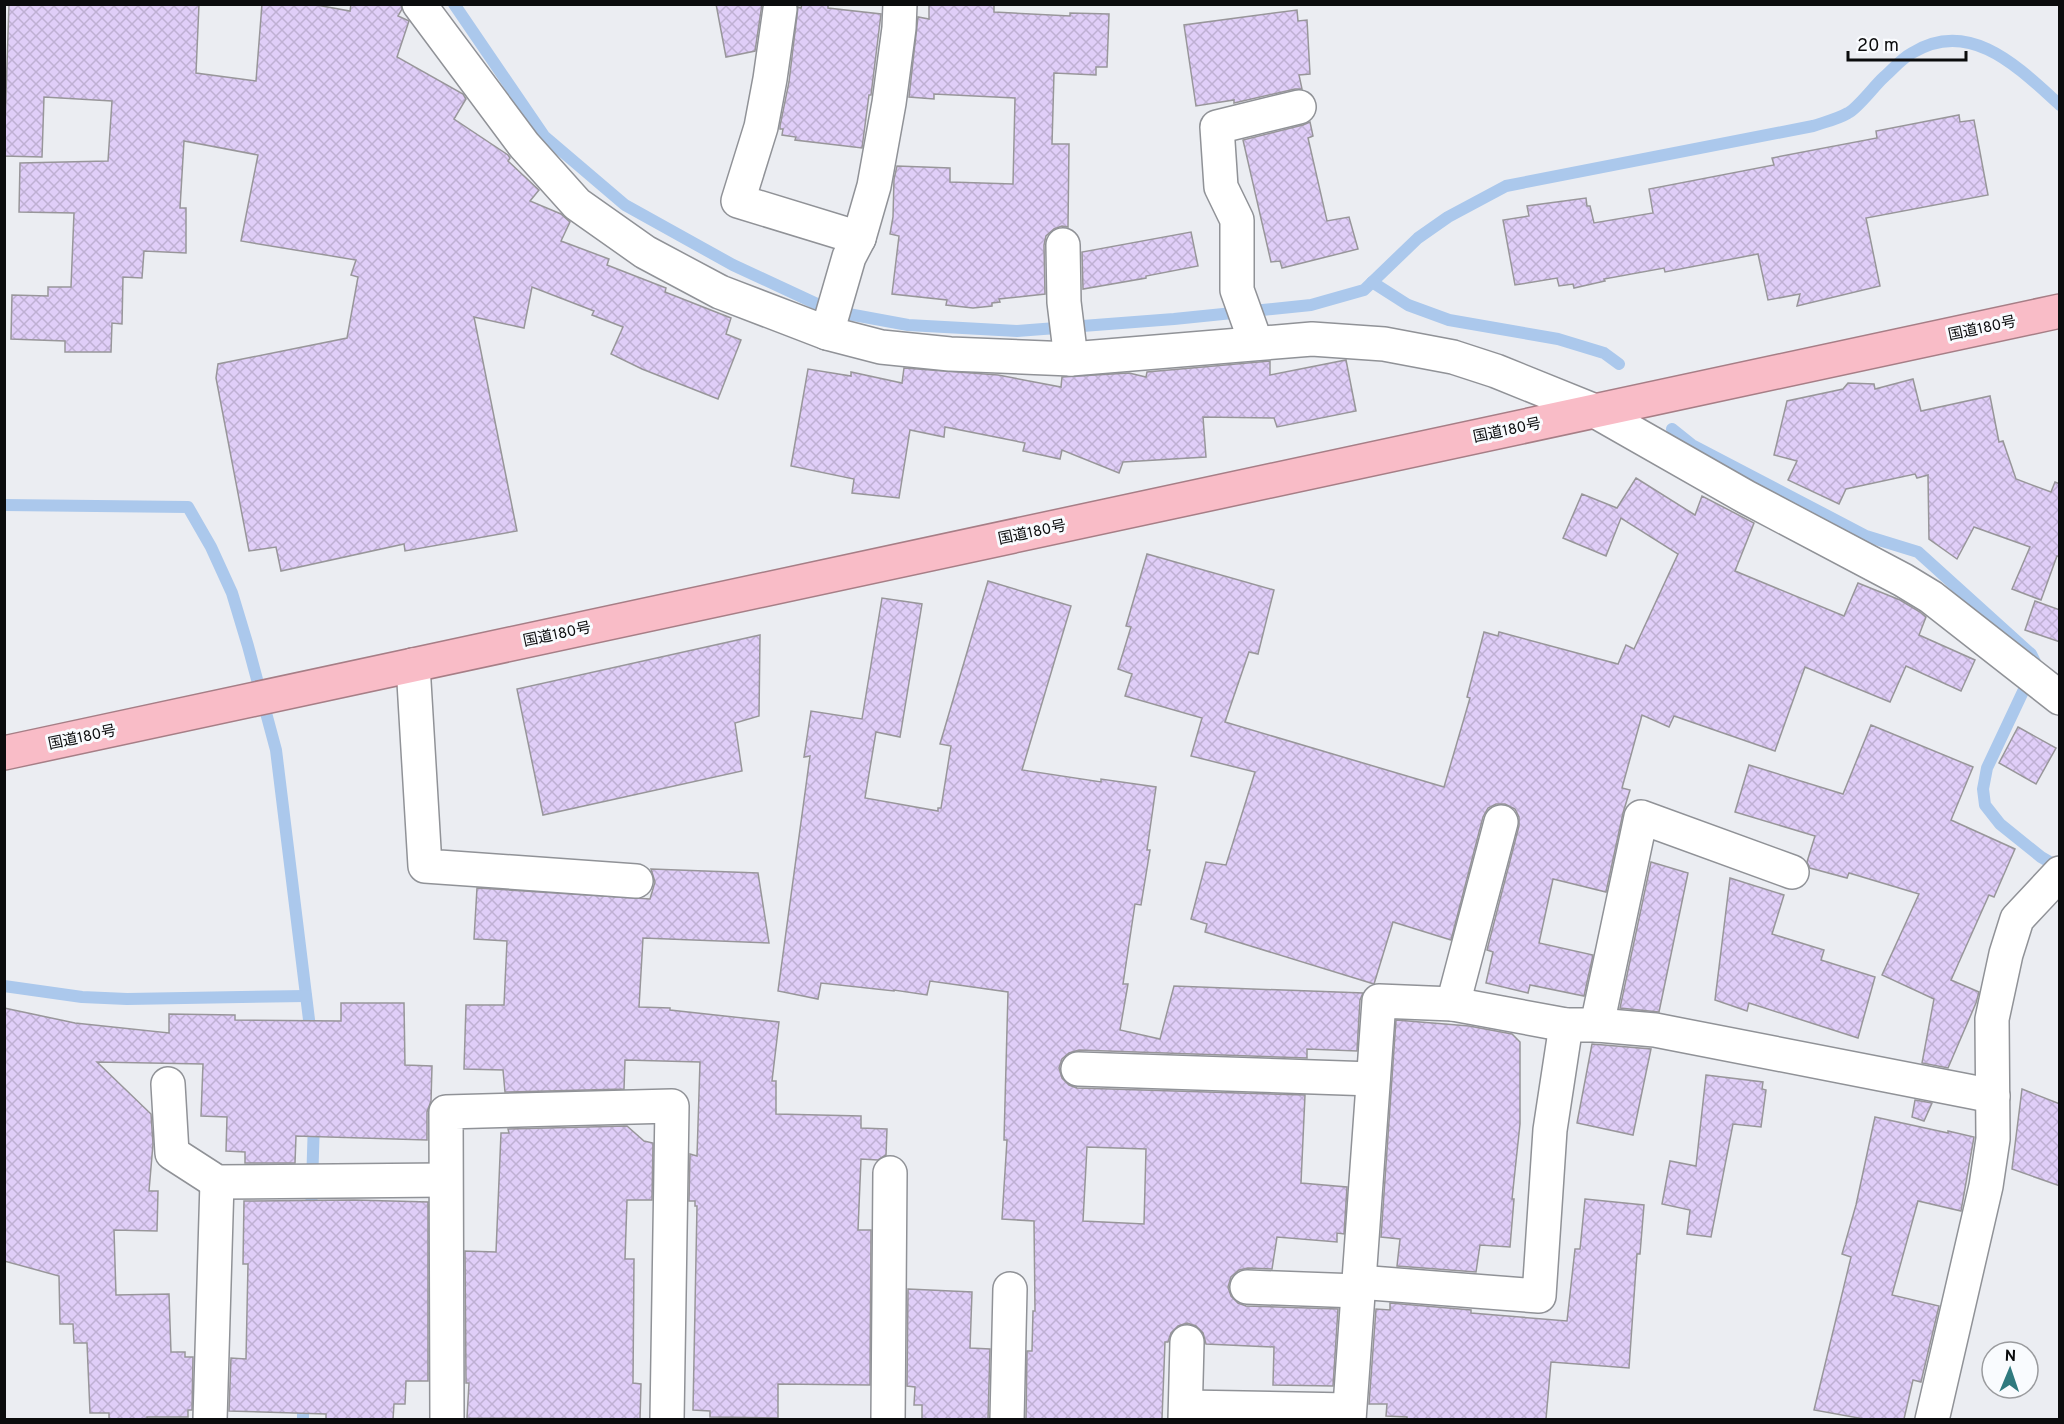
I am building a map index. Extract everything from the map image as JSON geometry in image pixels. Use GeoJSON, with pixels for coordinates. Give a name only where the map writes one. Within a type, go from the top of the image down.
{"type":"FeatureCollection","features":[{"type":"Feature","properties":{"kind":"highway","name":"国道180号"},"geometry":{"type":"LineString","coordinates":[[4,753],[2060,311]]}},
{"type":"Feature","properties":{"kind":"street"},"geometry":{"type":"LineString","coordinates":[[419,4],[524,145],[577,204],[645,252],[720,292],[827,333],[892,348],[950,354],[1071,359],[1312,339],[1374,343],[1453,357],[1496,370],[1595,411],[1746,497],[1856,554],[1931,597],[2060,698]]}},
{"type":"Feature","properties":{"kind":"street"},"geometry":{"type":"LineString","coordinates":[[827,333],[849,257],[859,238],[874,186],[889,103],[900,4]]}},
{"type":"Feature","properties":{"kind":"street"},"geometry":{"type":"LineString","coordinates":[[780,9],[761,127],[738,201],[859,238]]}},
{"type":"Feature","properties":{"kind":"street"},"geometry":{"type":"LineString","coordinates":[[1256,342],[1238,290],[1237,220],[1221,187],[1217,127],[1299,107]]}},
{"type":"Feature","properties":{"kind":"street"},"geometry":{"type":"LineString","coordinates":[[1063,246],[1064,302],[1071,359]]}},
{"type":"Feature","properties":{"kind":"street"},"geometry":{"type":"LineString","coordinates":[[413,665],[426,866],[636,881]]}},
{"type":"Feature","properties":{"kind":"street"},"geometry":{"type":"LineString","coordinates":[[1247,1287],[1358,1287],[1539,1296],[1550,1130],[1641,817],[1792,872]]}},
{"type":"Feature","properties":{"kind":"street"},"geometry":{"type":"LineString","coordinates":[[1453,1004],[1501,822]]}},
{"type":"Feature","properties":{"kind":"street"},"geometry":{"type":"LineString","coordinates":[[1932,1419],[1986,1186],[1993,1139],[1992,1019],[2006,954],[2017,919],[2060,873]]}},
{"type":"Feature","properties":{"kind":"street"},"geometry":{"type":"LineString","coordinates":[[1187,1342],[1185,1413],[1349,1415],[1379,1001],[1453,1004],[1582,1025],[1655,1030],[1993,1096]]}},
{"type":"Feature","properties":{"kind":"street"},"geometry":{"type":"LineString","coordinates":[[1078,1069],[1373,1079]]}},
{"type":"Feature","properties":{"kind":"street"},"geometry":{"type":"LineString","coordinates":[[168,1084],[172,1153],[217,1182],[445,1180]]}},
{"type":"Feature","properties":{"kind":"street"},"geometry":{"type":"LineString","coordinates":[[447,1419],[446,1112],[672,1106],[667,1419]]}},
{"type":"Feature","properties":{"kind":"street"},"geometry":{"type":"LineString","coordinates":[[888,1419],[890,1173]]}},
{"type":"Feature","properties":{"kind":"street"},"geometry":{"type":"LineString","coordinates":[[210,1419],[217,1182]]}},
{"type":"Feature","properties":{"kind":"street"},"geometry":{"type":"LineString","coordinates":[[1007,1419],[1010,1288]]}},
{"type":"Feature","properties":{"kind":"building"},"geometry":{"type":"Polygon","coordinates":[[[9,4],[199,4],[196,73],[256,81],[262,4],[311,4],[350,11],[351,4],[401,4],[402,9],[398,16],[409,21],[397,57],[463,94],[466,99],[454,119],[508,155],[510,158],[508,161],[539,190],[530,201],[561,214],[570,222],[561,241],[609,259],[607,265],[666,288],[665,292],[731,318],[726,334],[741,340],[718,399],[642,369],[611,354],[623,327],[592,315],[594,311],[532,287],[524,328],[474,317],[517,531],[405,551],[404,544],[281,571],[276,547],[249,551],[216,378],[218,364],[347,338],[358,277],[351,275],[356,260],[241,241],[258,155],[184,141],[180,208],[186,208],[186,253],[144,251],[142,278],[123,277],[122,324],[112,323],[111,352],[65,352],[65,341],[11,339],[12,295],[48,296],[48,287],[71,287],[74,213],[19,212],[20,163],[108,161],[112,101],[44,97],[42,157],[4,156],[9,4]]]}},
{"type":"Feature","properties":{"kind":"building"},"geometry":{"type":"Polygon","coordinates":[[[716,4],[762,4],[755,51],[726,57],[716,4]]]}},
{"type":"Feature","properties":{"kind":"building"},"geometry":{"type":"Polygon","coordinates":[[[802,4],[828,4],[828,8],[881,14],[862,148],[795,140],[796,137],[782,135],[783,129],[780,129],[780,126],[789,82],[798,7],[801,8],[802,4]]]}},
{"type":"Feature","properties":{"kind":"building"},"geometry":{"type":"Polygon","coordinates":[[[929,4],[994,4],[994,12],[1070,16],[1070,13],[1109,14],[1107,67],[1096,67],[1096,75],[1054,73],[1052,144],[1069,144],[1068,227],[1062,226],[1054,229],[1046,236],[1044,245],[1045,294],[999,299],[1000,302],[992,303],[992,306],[973,308],[946,305],[947,300],[892,294],[899,236],[890,234],[897,166],[950,168],[950,182],[1013,184],[1015,98],[934,94],[934,99],[909,97],[918,17],[929,19],[929,4]]]}},
{"type":"Feature","properties":{"kind":"building"},"geometry":{"type":"Polygon","coordinates":[[[1297,10],[1298,21],[1307,20],[1310,74],[1299,75],[1302,89],[1234,103],[1234,100],[1196,106],[1184,25],[1297,10]]]}},
{"type":"Feature","properties":{"kind":"building"},"geometry":{"type":"Polygon","coordinates":[[[1959,115],[1960,122],[1974,120],[1988,195],[1866,218],[1880,286],[1797,306],[1800,294],[1768,300],[1758,254],[1665,272],[1664,268],[1604,279],[1605,281],[1574,288],[1573,284],[1559,286],[1557,278],[1515,285],[1503,220],[1529,216],[1527,206],[1586,198],[1594,223],[1653,213],[1649,189],[1774,165],[1772,158],[1877,138],[1876,131],[1959,115]]]}},
{"type":"Feature","properties":{"kind":"building"},"geometry":{"type":"Polygon","coordinates":[[[1310,122],[1313,136],[1308,138],[1327,221],[1349,217],[1358,249],[1282,268],[1280,261],[1271,262],[1243,140],[1310,122]]]}},
{"type":"Feature","properties":{"kind":"building"},"geometry":{"type":"Polygon","coordinates":[[[1191,232],[1198,266],[1083,289],[1082,252],[1191,232]]]}},
{"type":"Feature","properties":{"kind":"building"},"geometry":{"type":"Polygon","coordinates":[[[1346,360],[1356,411],[1277,427],[1274,418],[1203,417],[1206,457],[1123,462],[1119,473],[1062,450],[1060,459],[1023,451],[1025,443],[945,427],[944,437],[910,430],[899,498],[852,493],[854,479],[791,466],[808,369],[851,376],[851,372],[902,383],[904,368],[998,375],[1061,387],[1062,377],[1129,373],[1146,377],[1147,372],[1270,361],[1270,375],[1346,360]]]}},
{"type":"Feature","properties":{"kind":"building"},"geometry":{"type":"Polygon","coordinates":[[[1913,379],[1921,411],[1990,396],[1999,442],[2003,441],[2016,479],[2051,492],[2055,482],[2060,484],[2060,557],[2057,556],[2041,600],[2012,589],[2030,547],[1974,527],[1957,559],[1929,539],[1928,475],[1917,478],[1915,474],[1846,489],[1839,504],[1788,480],[1797,461],[1774,455],[1787,401],[1843,389],[1848,383],[1874,384],[1875,389],[1913,379]]]}},
{"type":"Feature","properties":{"kind":"building"},"geometry":{"type":"Polygon","coordinates":[[[1636,478],[1695,515],[1702,496],[1754,523],[1735,571],[1844,616],[1858,583],[1900,600],[1920,612],[1926,617],[1919,635],[1975,660],[1961,691],[1906,666],[1890,702],[1805,667],[1775,751],[1674,716],[1669,727],[1642,715],[1622,788],[1630,790],[1606,892],[1553,879],[1539,943],[1593,955],[1584,996],[1530,985],[1528,993],[1486,983],[1493,952],[1487,950],[1519,826],[1519,817],[1515,809],[1505,804],[1496,804],[1488,808],[1483,817],[1451,940],[1393,922],[1374,984],[1205,932],[1207,924],[1191,919],[1206,862],[1226,865],[1255,772],[1191,756],[1202,718],[1125,696],[1132,674],[1118,669],[1131,627],[1126,626],[1147,554],[1274,590],[1258,654],[1249,652],[1225,722],[1444,787],[1470,698],[1467,697],[1484,632],[1498,636],[1499,632],[1618,664],[1626,645],[1634,649],[1678,554],[1621,518],[1606,556],[1563,538],[1582,494],[1617,508],[1636,478]]]}},
{"type":"Feature","properties":{"kind":"building"},"geometry":{"type":"Polygon","coordinates":[[[988,581],[1071,606],[1022,770],[1101,782],[1101,779],[1156,787],[1147,850],[1150,850],[1141,905],[1135,904],[1123,984],[1128,984],[1120,1030],[1160,1039],[1174,986],[1363,993],[1360,1000],[1357,1051],[1307,1049],[1307,1058],[1079,1050],[1069,1053],[1062,1059],[1059,1068],[1062,1078],[1069,1085],[1077,1088],[1305,1095],[1301,1183],[1347,1187],[1344,1234],[1337,1233],[1337,1242],[1277,1237],[1272,1269],[1239,1270],[1231,1277],[1228,1287],[1231,1296],[1238,1303],[1246,1306],[1338,1309],[1333,1386],[1273,1385],[1274,1347],[1206,1344],[1203,1333],[1196,1326],[1187,1323],[1178,1326],[1171,1333],[1168,1342],[1165,1342],[1162,1419],[1026,1419],[1027,1351],[1032,1351],[1033,1311],[1035,1311],[1034,1221],[1002,1219],[1007,1140],[1004,1140],[1008,992],[930,981],[927,995],[821,983],[818,999],[778,991],[810,756],[804,757],[811,711],[862,719],[882,598],[922,604],[900,737],[876,732],[865,798],[938,811],[938,808],[941,808],[951,746],[940,744],[988,581]],[[1087,1147],[1083,1221],[1144,1224],[1146,1149],[1087,1147]]]}},
{"type":"Feature","properties":{"kind":"building"},"geometry":{"type":"Polygon","coordinates":[[[2035,601],[2060,610],[2060,642],[2025,630],[2035,601]]]}},
{"type":"Feature","properties":{"kind":"building"},"geometry":{"type":"Polygon","coordinates":[[[760,635],[759,716],[735,723],[742,771],[543,815],[517,689],[760,635]]]}},
{"type":"Feature","properties":{"kind":"building"},"geometry":{"type":"Polygon","coordinates":[[[1871,725],[1973,767],[1951,820],[2015,849],[1994,897],[1989,895],[1951,980],[1979,992],[1948,1068],[1922,1063],[1934,999],[1882,975],[1919,894],[1849,873],[1847,878],[1810,868],[1807,862],[1815,836],[1735,812],[1749,765],[1843,794],[1871,725]]]}},
{"type":"Feature","properties":{"kind":"building"},"geometry":{"type":"Polygon","coordinates":[[[2018,727],[2056,748],[2036,784],[1999,763],[2018,727]]]}},
{"type":"Feature","properties":{"kind":"building"},"geometry":{"type":"Polygon","coordinates":[[[1651,862],[1688,873],[1659,1012],[1620,1008],[1651,862]]]}},
{"type":"Feature","properties":{"kind":"building"},"geometry":{"type":"Polygon","coordinates":[[[651,869],[758,873],[769,943],[643,938],[639,1007],[670,1008],[670,1010],[779,1022],[772,1081],[776,1081],[776,1114],[861,1116],[861,1128],[887,1129],[886,1155],[878,1160],[861,1159],[858,1230],[871,1230],[870,1385],[778,1384],[778,1418],[710,1417],[710,1411],[693,1410],[697,1206],[695,1206],[695,1201],[689,1201],[690,1154],[697,1156],[700,1062],[625,1060],[624,1089],[505,1092],[503,1070],[464,1069],[466,1005],[504,1005],[507,941],[474,939],[477,888],[650,899],[655,882],[651,869]]]}},
{"type":"Feature","properties":{"kind":"building"},"geometry":{"type":"Polygon","coordinates":[[[1730,878],[1784,895],[1772,934],[1824,950],[1821,960],[1875,977],[1858,1038],[1749,1003],[1747,1011],[1715,1000],[1730,878]]]}},
{"type":"Feature","properties":{"kind":"building"},"geometry":{"type":"Polygon","coordinates":[[[341,1003],[404,1003],[405,1065],[432,1066],[431,1101],[427,1112],[427,1140],[296,1136],[295,1163],[245,1163],[245,1152],[226,1151],[227,1117],[201,1116],[203,1064],[97,1062],[151,1114],[153,1144],[149,1191],[158,1191],[157,1231],[114,1230],[116,1295],[169,1294],[171,1352],[185,1352],[185,1357],[193,1357],[192,1410],[188,1410],[188,1417],[147,1417],[147,1419],[109,1419],[109,1413],[90,1413],[87,1343],[74,1343],[73,1324],[60,1324],[59,1276],[4,1261],[4,1008],[75,1023],[169,1033],[169,1014],[235,1015],[235,1020],[341,1021],[341,1003]]]}},
{"type":"Feature","properties":{"kind":"building"},"geometry":{"type":"Polygon","coordinates":[[[1396,1020],[1469,1026],[1512,1034],[1520,1042],[1520,1124],[1512,1199],[1514,1199],[1510,1247],[1480,1245],[1476,1272],[1397,1266],[1400,1239],[1381,1237],[1396,1020]]]}},
{"type":"Feature","properties":{"kind":"building"},"geometry":{"type":"Polygon","coordinates":[[[1592,1044],[1651,1049],[1633,1135],[1577,1123],[1592,1044]]]}},
{"type":"Feature","properties":{"kind":"building"},"geometry":{"type":"Polygon","coordinates":[[[1706,1075],[1763,1082],[1762,1089],[1766,1090],[1761,1127],[1733,1124],[1711,1237],[1687,1234],[1690,1210],[1662,1204],[1670,1161],[1696,1166],[1706,1075]]]}},
{"type":"Feature","properties":{"kind":"building"},"geometry":{"type":"Polygon","coordinates":[[[2022,1089],[2060,1104],[2060,1186],[2012,1169],[2022,1089]]]}},
{"type":"Feature","properties":{"kind":"building"},"geometry":{"type":"Polygon","coordinates":[[[1915,1100],[1932,1103],[1924,1121],[1912,1117],[1915,1100]]]}},
{"type":"Feature","properties":{"kind":"building"},"geometry":{"type":"Polygon","coordinates":[[[1875,1117],[1974,1137],[1961,1211],[1918,1201],[1892,1295],[1939,1306],[1921,1382],[1913,1380],[1904,1419],[1864,1419],[1814,1410],[1851,1257],[1842,1254],[1856,1205],[1875,1117]]]}},
{"type":"Feature","properties":{"kind":"building"},"geometry":{"type":"Polygon","coordinates":[[[627,1126],[644,1141],[653,1143],[652,1200],[627,1200],[625,1259],[634,1259],[633,1383],[641,1384],[640,1419],[467,1418],[469,1383],[466,1383],[465,1251],[496,1252],[501,1133],[509,1133],[508,1129],[627,1126]]]}},
{"type":"Feature","properties":{"kind":"building"},"geometry":{"type":"Polygon","coordinates":[[[1585,1199],[1644,1205],[1640,1254],[1637,1254],[1629,1368],[1551,1362],[1546,1419],[1407,1419],[1407,1417],[1386,1416],[1387,1404],[1369,1404],[1376,1309],[1390,1310],[1390,1303],[1567,1321],[1575,1249],[1580,1249],[1585,1199]]]}},
{"type":"Feature","properties":{"kind":"building"},"geometry":{"type":"Polygon","coordinates":[[[244,1201],[428,1202],[428,1381],[406,1381],[405,1404],[394,1404],[393,1419],[326,1419],[326,1414],[229,1411],[231,1358],[246,1359],[248,1264],[243,1264],[244,1201]]]}},
{"type":"Feature","properties":{"kind":"building"},"geometry":{"type":"Polygon","coordinates":[[[908,1289],[972,1292],[970,1348],[990,1349],[988,1419],[922,1419],[922,1405],[914,1405],[915,1387],[907,1386],[908,1289]]]}},
{"type":"Feature","properties":{"kind":"waterway"},"geometry":{"type":"LineString","coordinates":[[454,4],[544,136],[625,205],[733,265],[832,311],[908,325],[1017,331],[1174,319],[1311,305],[1364,290],[1418,238],[1448,217],[1506,186],[1813,126],[1831,120],[1852,110],[1904,58],[1933,43],[1954,41],[1974,44],[1992,52],[2028,76],[2060,105]]}},
{"type":"Feature","properties":{"kind":"waterway"},"geometry":{"type":"LineString","coordinates":[[1372,282],[1408,305],[1449,320],[1558,339],[1604,353],[1619,364]]}},
{"type":"Feature","properties":{"kind":"waterway"},"geometry":{"type":"LineString","coordinates":[[1672,429],[1692,445],[1866,536],[1918,552],[2031,654],[2036,664],[1987,768],[1983,789],[1985,805],[2000,824],[2041,857],[2060,868]]}},
{"type":"Feature","properties":{"kind":"waterway"},"geometry":{"type":"LineString","coordinates":[[4,505],[188,507],[211,547],[232,593],[276,750],[311,1036]]}},
{"type":"Feature","properties":{"kind":"waterway"},"geometry":{"type":"LineString","coordinates":[[4,986],[82,997],[127,999],[306,996]]}},
{"type":"Feature","properties":{"kind":"waterway"},"geometry":{"type":"LineString","coordinates":[[311,1215],[314,1122]]}},
{"type":"Feature","properties":{"kind":"waterway"},"geometry":{"type":"LineString","coordinates":[[303,1398],[303,1420]]}}]}
